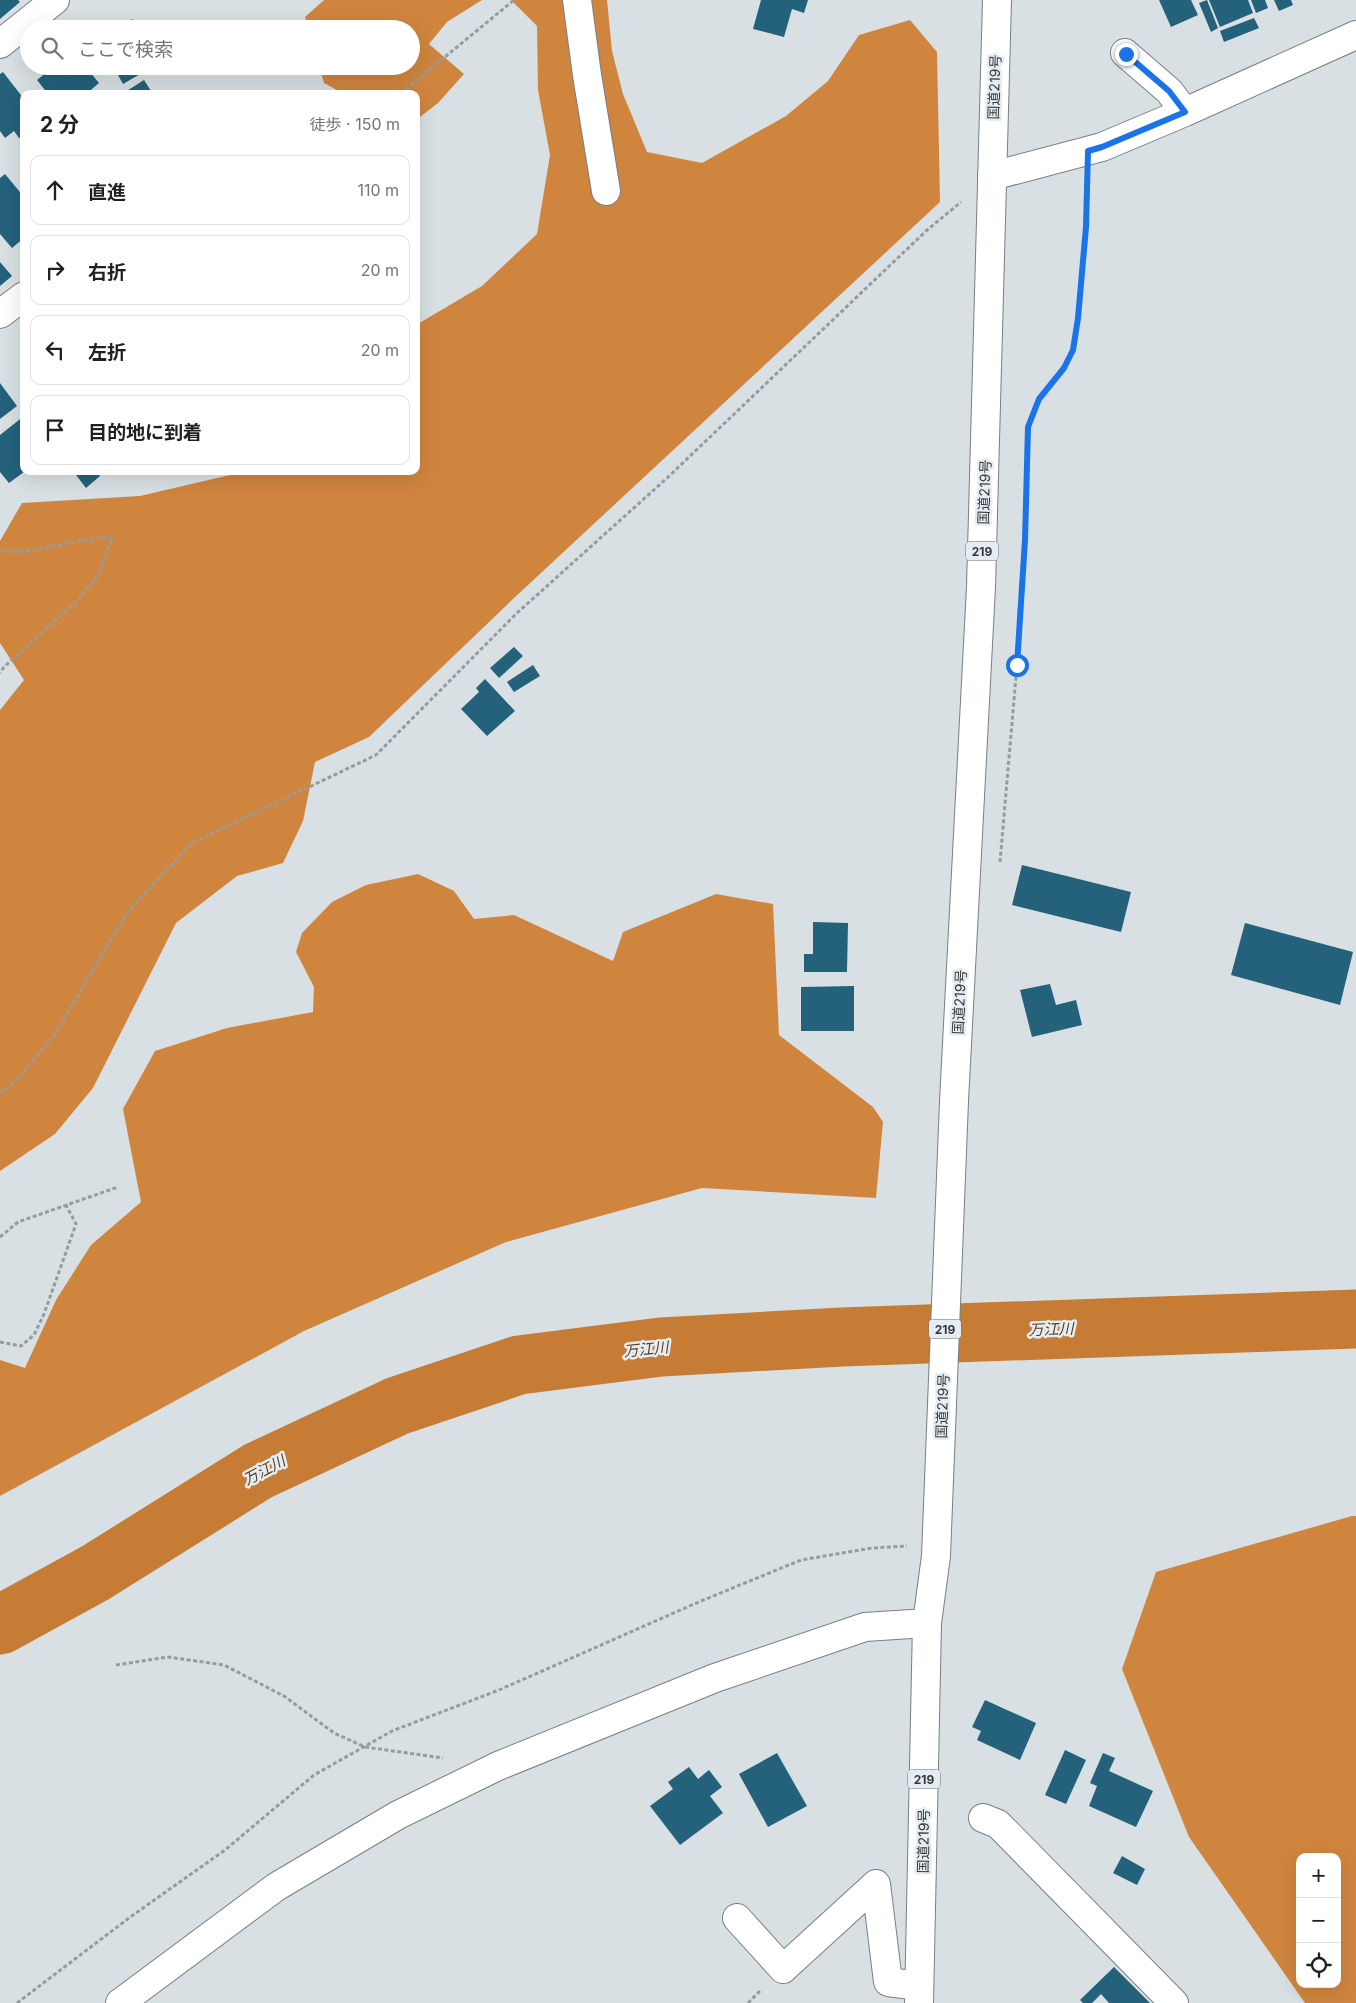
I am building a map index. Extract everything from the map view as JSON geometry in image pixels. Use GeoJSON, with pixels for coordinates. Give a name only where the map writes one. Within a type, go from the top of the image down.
{"type":"FeatureCollection","features":[{"type":"Feature","properties":{"kind":"main road"},"geometry":{"type":"LineString","coordinates":[[30,20],[55,0]]}},
{"type":"Feature","properties":{"kind":"main road"},"geometry":{"type":"LineString","coordinates":[[578,0],[587,75],[606,191]]}},
{"type":"Feature","properties":{"kind":"main road","name":"国道219号"},"geometry":{"type":"LineString","coordinates":[[919,1995],[927,1623],[936,1556],[954,1101],[981,587],[997,0]]}},
{"type":"Feature","properties":{"kind":"main road"},"geometry":{"type":"LineString","coordinates":[[0,44],[20,28]]}},
{"type":"Feature","properties":{"kind":"main road"},"geometry":{"type":"LineString","coordinates":[[992,176],[1102,147],[1356,35]]}},
{"type":"Feature","properties":{"kind":"main road"},"geometry":{"type":"LineString","coordinates":[[1126,54],[1169,91],[1185,112]]}},
{"type":"Feature","properties":{"kind":"main road"},"geometry":{"type":"LineString","coordinates":[[0,314],[20,299]]}},
{"type":"Feature","properties":{"kind":"main road"},"geometry":{"type":"LineString","coordinates":[[120,2003],[276,1887],[398,1815],[498,1766],[715,1678],[865,1627],[927,1623]]}},
{"type":"Feature","properties":{"kind":"main road"},"geometry":{"type":"LineString","coordinates":[[984,1818],[998,1824],[1174,2003]]}},
{"type":"Feature","properties":{"kind":"main road"},"geometry":{"type":"LineString","coordinates":[[736,1918],[783,1969],[876,1884],[888,1982],[919,1995]]}},
{"type":"Feature","properties":{"kind":"path"},"geometry":{"type":"LineString","coordinates":[[405,90],[514,0]]}},
{"type":"Feature","properties":{"kind":"path"},"geometry":{"type":"LineString","coordinates":[[1000,862],[1025,540],[1028,427],[1039,399],[1064,368],[1073,350],[1078,318],[1086,227],[1088,151]]}},
{"type":"Feature","properties":{"kind":"path"},"geometry":{"type":"LineString","coordinates":[[0,1093],[12,1085],[54,1036],[128,911],[192,843],[376,755],[517,613],[666,479],[926,231],[992,176]]}},
{"type":"Feature","properties":{"kind":"path"},"geometry":{"type":"LineString","coordinates":[[0,550],[11,552],[38,550],[78,541],[112,537],[99,576],[76,602],[38,635],[0,673]]}},
{"type":"Feature","properties":{"kind":"path"},"geometry":{"type":"LineString","coordinates":[[0,1237],[18,1222],[118,1187]]}},
{"type":"Feature","properties":{"kind":"path"},"geometry":{"type":"LineString","coordinates":[[0,1342],[22,1346],[34,1335],[41,1321],[76,1224],[66,1205]]}},
{"type":"Feature","properties":{"kind":"path"},"geometry":{"type":"LineString","coordinates":[[18,2003],[129,1918],[225,1850],[314,1775],[392,1731],[499,1690],[701,1601],[801,1560],[872,1548],[907,1546],[936,1556]]}},
{"type":"Feature","properties":{"kind":"path"},"geometry":{"type":"LineString","coordinates":[[116,1665],[168,1657],[224,1665],[284,1696],[334,1733],[365,1747],[445,1758]]}},
{"type":"Feature","properties":{"kind":"shaded area"},"geometry":{"type":"Polygon","coordinates":[[[324,0],[482,0],[447,22],[429,44],[464,74],[438,103],[420,117],[420,90],[337,90],[324,83],[322,75],[420,75],[420,20],[306,20],[305,17],[324,0]]]}},
{"type":"Feature","properties":{"kind":"shaded area"},"geometry":{"type":"Polygon","coordinates":[[[511,0],[607,0],[612,51],[623,94],[647,152],[702,163],[786,116],[828,81],[859,35],[910,20],[937,52],[940,202],[513,599],[369,737],[315,762],[303,821],[283,863],[237,876],[176,923],[93,1088],[55,1134],[0,1171],[0,710],[24,680],[0,643],[0,541],[22,503],[140,496],[230,475],[420,475],[420,323],[482,286],[537,234],[550,155],[538,90],[537,26],[511,0]]]}},
{"type":"Feature","properties":{"kind":"shaded area"},"geometry":{"type":"Polygon","coordinates":[[[418,874],[454,891],[474,919],[514,915],[613,961],[623,932],[716,894],[773,904],[779,1035],[873,1107],[883,1122],[876,1198],[702,1188],[506,1242],[304,1331],[0,1496],[0,1360],[25,1368],[56,1300],[91,1245],[141,1202],[123,1109],[155,1051],[227,1028],[313,1012],[314,987],[296,952],[302,933],[332,902],[366,885],[418,874]]]}},
{"type":"Feature","properties":{"kind":"shaded area"},"geometry":{"type":"Polygon","coordinates":[[[1356,1516],[1356,2003],[1305,2003],[1189,1837],[1122,1669],[1156,1572],[1356,1516]]]}},
{"type":"Feature","properties":{"kind":"building"},"geometry":{"type":"Polygon","coordinates":[[[0,0],[18,0],[20,2],[0,19],[0,0]]]}},
{"type":"Feature","properties":{"kind":"building"},"geometry":{"type":"Polygon","coordinates":[[[761,0],[808,0],[804,13],[792,9],[784,37],[753,29],[761,0]]]}},
{"type":"Feature","properties":{"kind":"building"},"geometry":{"type":"Polygon","coordinates":[[[1159,0],[1191,0],[1198,15],[1171,27],[1159,0]]]}},
{"type":"Feature","properties":{"kind":"building"},"geometry":{"type":"Polygon","coordinates":[[[1207,0],[1218,28],[1211,32],[1199,3],[1207,0]]]}},
{"type":"Feature","properties":{"kind":"building"},"geometry":{"type":"Polygon","coordinates":[[[1209,0],[1248,0],[1253,13],[1220,27],[1209,0]]]}},
{"type":"Feature","properties":{"kind":"building"},"geometry":{"type":"Polygon","coordinates":[[[1251,0],[1265,0],[1268,8],[1256,13],[1251,0]]]}},
{"type":"Feature","properties":{"kind":"building"},"geometry":{"type":"Polygon","coordinates":[[[1274,0],[1291,0],[1293,5],[1279,11],[1274,0]]]}},
{"type":"Feature","properties":{"kind":"building"},"geometry":{"type":"Polygon","coordinates":[[[1254,18],[1259,28],[1224,42],[1220,31],[1254,18]]]}},
{"type":"Feature","properties":{"kind":"building"},"geometry":{"type":"Polygon","coordinates":[[[3,72],[20,94],[19,138],[14,131],[5,138],[0,131],[0,74],[3,72]]]}},
{"type":"Feature","properties":{"kind":"building"},"geometry":{"type":"Polygon","coordinates":[[[43,75],[92,75],[99,83],[91,90],[45,90],[37,80],[43,75]]]}},
{"type":"Feature","properties":{"kind":"building"},"geometry":{"type":"Polygon","coordinates":[[[118,75],[138,75],[123,84],[118,75]]]}},
{"type":"Feature","properties":{"kind":"building"},"geometry":{"type":"Polygon","coordinates":[[[144,80],[150,90],[128,90],[144,80]]]}},
{"type":"Feature","properties":{"kind":"building"},"geometry":{"type":"Polygon","coordinates":[[[5,174],[20,192],[20,241],[12,248],[0,234],[0,178],[5,174]]]}},
{"type":"Feature","properties":{"kind":"building"},"geometry":{"type":"Polygon","coordinates":[[[0,262],[12,276],[0,286],[0,262]]]}},
{"type":"Feature","properties":{"kind":"building"},"geometry":{"type":"Polygon","coordinates":[[[0,383],[17,406],[0,419],[0,383]]]}},
{"type":"Feature","properties":{"kind":"building"},"geometry":{"type":"Polygon","coordinates":[[[20,419],[20,475],[9,483],[0,472],[0,435],[20,419]]]}},
{"type":"Feature","properties":{"kind":"building"},"geometry":{"type":"Polygon","coordinates":[[[76,475],[99,475],[100,476],[86,488],[76,475]]]}},
{"type":"Feature","properties":{"kind":"building"},"geometry":{"type":"Polygon","coordinates":[[[514,647],[523,656],[499,678],[490,668],[514,647]]]}},
{"type":"Feature","properties":{"kind":"building"},"geometry":{"type":"Polygon","coordinates":[[[533,665],[540,676],[514,692],[507,682],[533,665]]]}},
{"type":"Feature","properties":{"kind":"building"},"geometry":{"type":"Polygon","coordinates":[[[485,679],[515,711],[487,736],[461,709],[479,692],[476,688],[485,679]]]}},
{"type":"Feature","properties":{"kind":"building"},"geometry":{"type":"Polygon","coordinates":[[[1022,865],[1131,892],[1121,932],[1012,905],[1022,865]]]}},
{"type":"Feature","properties":{"kind":"building"},"geometry":{"type":"Polygon","coordinates":[[[813,922],[848,923],[847,972],[804,972],[804,954],[813,954],[813,922]]]}},
{"type":"Feature","properties":{"kind":"building"},"geometry":{"type":"Polygon","coordinates":[[[1245,923],[1353,952],[1340,1005],[1231,975],[1245,923]]]}},
{"type":"Feature","properties":{"kind":"building"},"geometry":{"type":"Polygon","coordinates":[[[1050,984],[1056,1005],[1076,1000],[1082,1025],[1032,1037],[1020,990],[1050,984]]]}},
{"type":"Feature","properties":{"kind":"building"},"geometry":{"type":"Polygon","coordinates":[[[854,986],[854,1031],[801,1031],[801,987],[854,986]]]}},
{"type":"Feature","properties":{"kind":"building"},"geometry":{"type":"Polygon","coordinates":[[[985,1700],[1036,1723],[1020,1760],[977,1740],[981,1731],[972,1727],[985,1700]]]}},
{"type":"Feature","properties":{"kind":"building"},"geometry":{"type":"Polygon","coordinates":[[[1065,1750],[1086,1760],[1066,1804],[1045,1795],[1065,1750]]]}},
{"type":"Feature","properties":{"kind":"building"},"geometry":{"type":"Polygon","coordinates":[[[777,1753],[807,1806],[768,1827],[739,1774],[777,1753]]]}},
{"type":"Feature","properties":{"kind":"building"},"geometry":{"type":"Polygon","coordinates":[[[1103,1753],[1115,1758],[1109,1771],[1153,1791],[1136,1827],[1089,1806],[1097,1786],[1090,1783],[1103,1753]]]}},
{"type":"Feature","properties":{"kind":"building"},"geometry":{"type":"Polygon","coordinates":[[[689,1767],[698,1779],[709,1770],[722,1787],[710,1796],[723,1813],[680,1845],[650,1806],[673,1789],[668,1782],[689,1767]]]}},
{"type":"Feature","properties":{"kind":"building"},"geometry":{"type":"Polygon","coordinates":[[[1122,1856],[1145,1869],[1137,1885],[1113,1873],[1122,1856]]]}},
{"type":"Feature","properties":{"kind":"building"},"geometry":{"type":"Polygon","coordinates":[[[1114,1967],[1150,2003],[1109,2003],[1101,1994],[1092,2003],[1083,2003],[1080,2000],[1114,1967]]]}},
{"type":"Feature","properties":{"kind":"waterway","name":"万江川"},"geometry":{"type":"LineString","coordinates":[[0,1625],[95,1573],[258,1471],[397,1406],[519,1365],[661,1347],[842,1337],[1356,1319]]}},
{"type":"Feature","properties":{"kind":"route"},"geometry":{"type":"LineString","coordinates":[[1017,665],[1025,540],[1028,427],[1039,399],[1064,368],[1073,350],[1078,318],[1080,278],[1086,227],[1088,151],[1102,147],[1185,112],[1169,91],[1126,54]]}}]}
